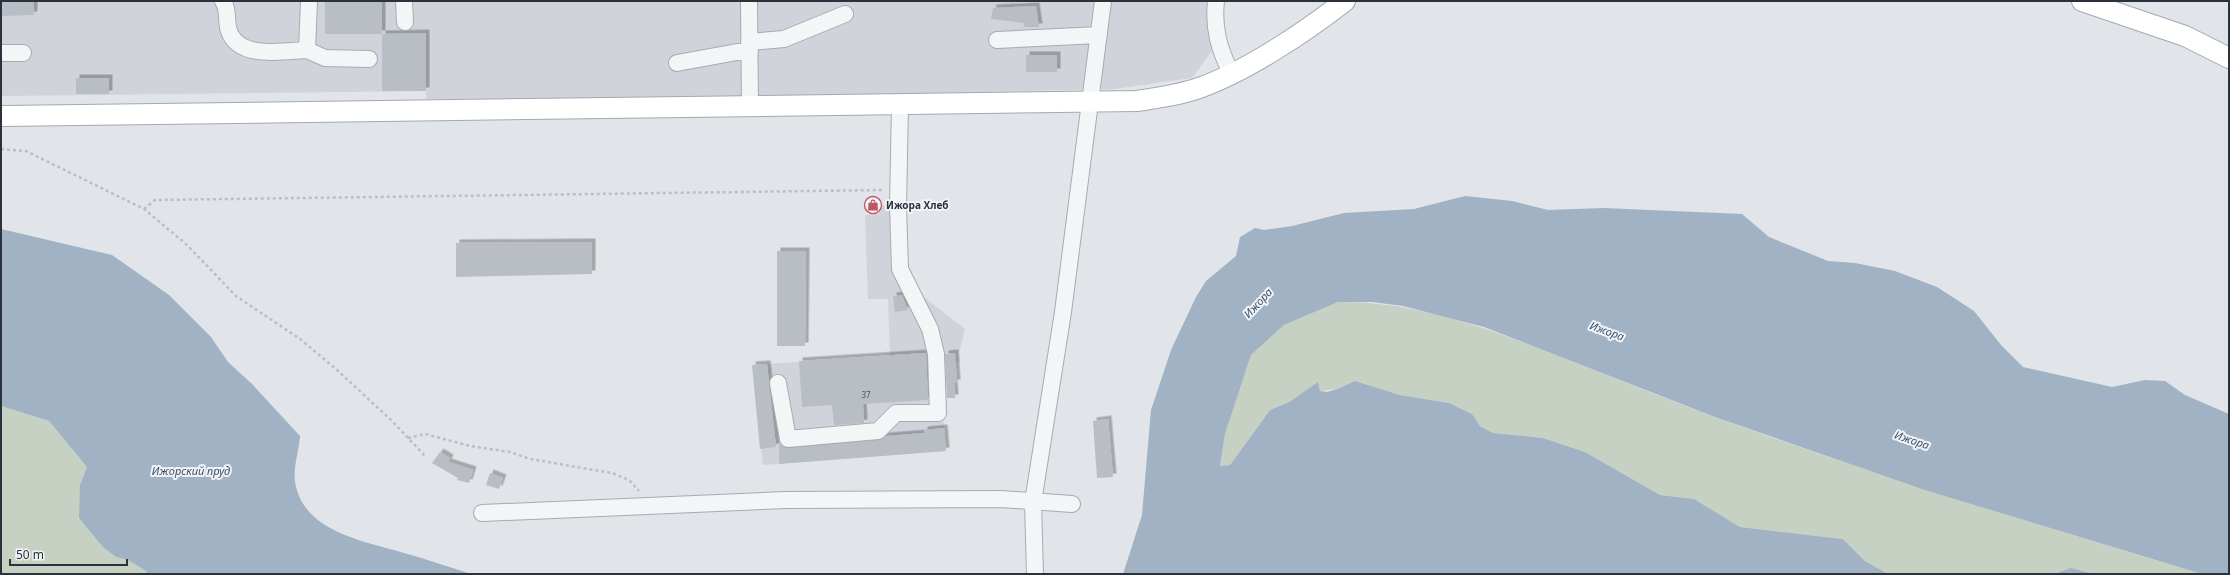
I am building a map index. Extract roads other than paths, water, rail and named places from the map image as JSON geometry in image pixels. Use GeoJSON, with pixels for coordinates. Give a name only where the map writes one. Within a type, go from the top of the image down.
{"type":"FeatureCollection","features":[{"type":"Feature","properties":{"kind":"main road"},"geometry":{"type":"LineString","coordinates":[[1,116],[1137,101],[1164,97],[1198,88],[1231,74],[1293,38],[1345,1]]}},
{"type":"Feature","properties":{"kind":"main road"},"geometry":{"type":"LineString","coordinates":[[2082,1],[2185,36],[2229,58]]}},
{"type":"Feature","properties":{"kind":"lane"},"geometry":{"type":"LineString","coordinates":[[223,1],[228,9],[229,31],[238,45],[258,52],[307,50],[325,58],[369,59]]}},
{"type":"Feature","properties":{"kind":"lane"},"geometry":{"type":"LineString","coordinates":[[307,50],[309,1]]}},
{"type":"Feature","properties":{"kind":"lane"},"geometry":{"type":"LineString","coordinates":[[404,1],[405,22]]}},
{"type":"Feature","properties":{"kind":"lane"},"geometry":{"type":"LineString","coordinates":[[748,1],[750,106]]}},
{"type":"Feature","properties":{"kind":"lane"},"geometry":{"type":"LineString","coordinates":[[1035,574],[1033,502],[1063,312],[1103,1]]}},
{"type":"Feature","properties":{"kind":"lane"},"geometry":{"type":"LineString","coordinates":[[1216,1],[1214,16],[1217,39],[1231,74]]}},
{"type":"Feature","properties":{"kind":"lane"},"geometry":{"type":"LineString","coordinates":[[677,63],[737,52],[750,47],[784,39],[845,14]]}},
{"type":"Feature","properties":{"kind":"lane"},"geometry":{"type":"LineString","coordinates":[[997,40],[1078,31],[1099,35]]}},
{"type":"Feature","properties":{"kind":"lane"},"geometry":{"type":"LineString","coordinates":[[1,53],[23,53]]}},
{"type":"Feature","properties":{"kind":"lane"},"geometry":{"type":"LineString","coordinates":[[778,383],[788,439],[878,431],[896,413],[938,413],[934,348],[930,329],[900,269],[898,189],[900,104]]}},
{"type":"Feature","properties":{"kind":"lane"},"geometry":{"type":"LineString","coordinates":[[482,513],[794,500],[1001,499],[1072,504]]}},
{"type":"Feature","properties":{"kind":"water","name":"Ижора"},"geometry":{"type":"Polygon","coordinates":[[[1465,196],[1512,201],[1548,210],[1604,208],[1742,214],[1769,237],[1828,261],[1855,263],[1895,271],[1937,287],[1974,311],[2001,345],[2023,367],[2112,387],[2145,380],[2165,381],[2185,395],[2229,414],[2229,574],[2202,574],[1925,490],[1715,417],[1484,327],[1403,306],[1372,302],[1338,302],[1284,325],[1251,355],[1225,434],[1220,466],[1230,465],[1270,410],[1289,402],[1318,382],[1320,391],[1327,392],[1355,381],[1400,395],[1449,403],[1472,414],[1480,426],[1493,433],[1543,438],[1585,452],[1660,495],[1694,499],[1740,527],[1843,539],[1865,561],[1888,574],[1123,574],[1142,515],[1151,410],[1171,350],[1196,297],[1206,281],[1236,256],[1240,237],[1255,228],[1264,230],[1292,226],[1344,213],[1414,209],[1465,196]]]}},
{"type":"Feature","properties":{"kind":"water","name":"Ижорский пруд"},"geometry":{"type":"Polygon","coordinates":[[[1,229],[112,255],[169,295],[211,337],[228,362],[252,384],[300,436],[295,482],[300,499],[310,512],[322,523],[338,532],[371,544],[471,574],[147,574],[146,571],[128,560],[116,557],[103,547],[79,518],[80,485],[87,467],[49,421],[1,406],[1,229]]]}},
{"type":"Feature","properties":{"kind":"water"},"geometry":{"type":"Polygon","coordinates":[[[2071,568],[2093,574],[2054,574],[2071,568]]]}},
{"type":"Feature","properties":{"kind":"place","name":"Ижора Хлеб"},"geometry":{"type":"Point","coordinates":[873,205]}}]}
